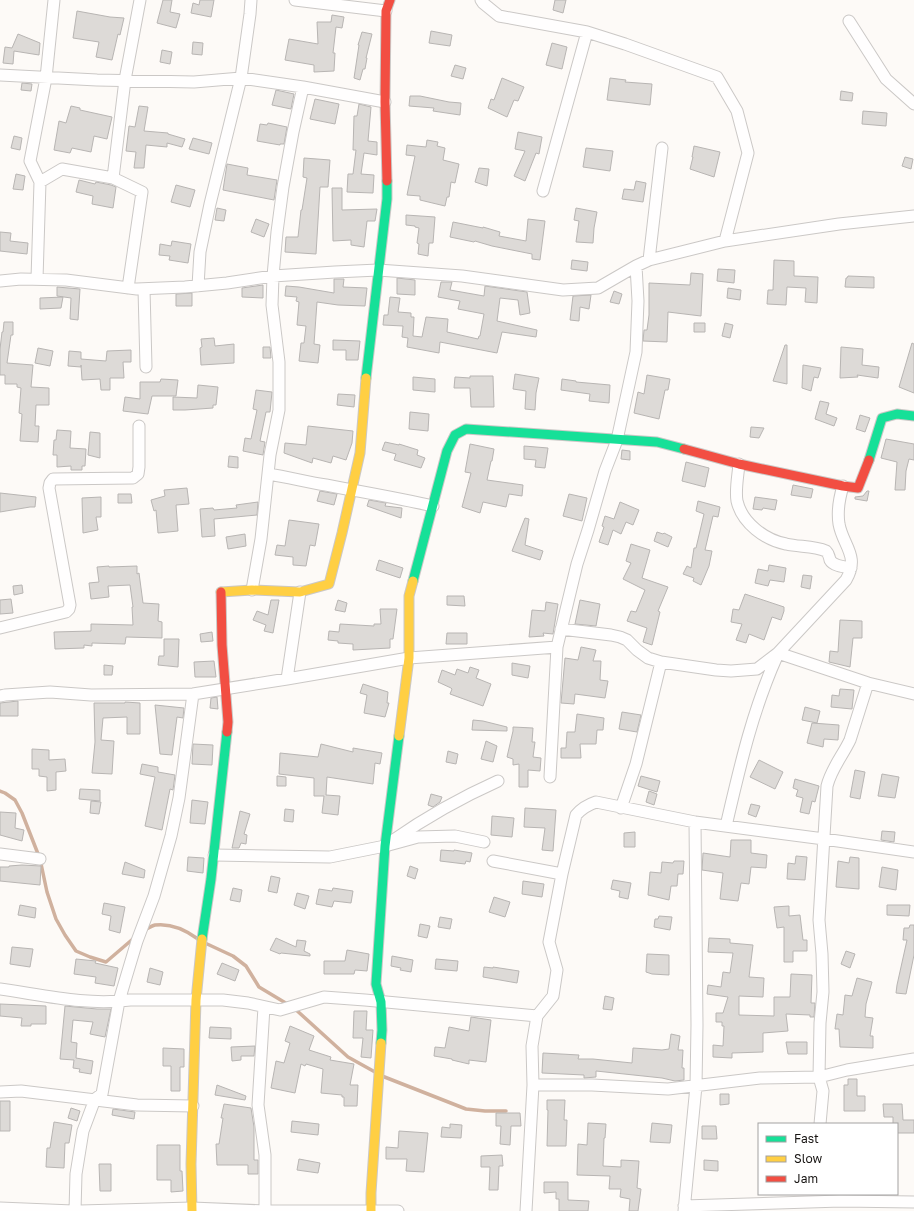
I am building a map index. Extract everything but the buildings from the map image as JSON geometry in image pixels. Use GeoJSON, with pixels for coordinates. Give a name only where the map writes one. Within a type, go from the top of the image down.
{"type":"FeatureCollection","features":[{"type":"Feature","properties":{"kind":"street"},"geometry":{"type":"LineString","coordinates":[[37,279],[40,182],[30,161],[46,78],[54,0]]}},
{"type":"Feature","properties":{"kind":"street"},"geometry":{"type":"LineString","coordinates":[[113,178],[126,80],[140,0]]}},
{"type":"Feature","properties":{"kind":"street"},"geometry":{"type":"LineString","coordinates":[[198,286],[200,252],[210,204],[241,78],[251,0]]}},
{"type":"Feature","properties":{"kind":"street"},"geometry":{"type":"LineString","coordinates":[[295,0],[386,11]]}},
{"type":"Feature","properties":{"kind":"street"},"geometry":{"type":"LineString","coordinates":[[192,1209],[191,1164],[196,1000],[214,855],[228,722],[222,645],[220,592],[252,590],[300,592],[329,584],[360,453],[368,360],[387,199],[385,102],[386,11],[390,0]]}},
{"type":"Feature","properties":{"kind":"street"},"geometry":{"type":"LineString","coordinates":[[481,0],[499,16],[587,32],[717,77],[737,111],[748,153],[724,241]]}},
{"type":"Feature","properties":{"kind":"street"},"geometry":{"type":"LineString","coordinates":[[849,21],[886,79],[914,104]]}},
{"type":"Feature","properties":{"kind":"street"},"geometry":{"type":"LineString","coordinates":[[543,191],[587,32]]}},
{"type":"Feature","properties":{"kind":"street"},"geometry":{"type":"LineString","coordinates":[[0,75],[46,78],[194,82],[241,78],[303,87],[385,102]]}},
{"type":"Feature","properties":{"kind":"street"},"geometry":{"type":"LineString","coordinates":[[252,590],[262,539],[270,455],[279,410],[279,362],[272,305],[273,276],[283,186],[303,87]]}},
{"type":"Feature","properties":{"kind":"street"},"geometry":{"type":"LineString","coordinates":[[649,260],[662,148]]}},
{"type":"Feature","properties":{"kind":"street"},"geometry":{"type":"LineString","coordinates":[[40,182],[62,169],[113,178],[142,192],[128,288]]}},
{"type":"Feature","properties":{"kind":"street"},"geometry":{"type":"LineString","coordinates":[[0,281],[21,279],[66,280],[144,289],[198,286],[273,276],[378,270],[462,276],[563,290],[598,288],[649,260],[724,241],[839,224],[914,216]]}},
{"type":"Feature","properties":{"kind":"street"},"geometry":{"type":"LineString","coordinates":[[550,777],[557,647],[577,564],[605,471],[617,440],[636,352],[638,301],[636,266]]}},
{"type":"Feature","properties":{"kind":"street"},"geometry":{"type":"LineString","coordinates":[[144,289],[146,367]]}},
{"type":"Feature","properties":{"kind":"street"},"geometry":{"type":"LineString","coordinates":[[371,1211],[376,1095],[382,1030],[381,1002],[376,984],[385,846],[409,658],[410,590],[447,451],[455,435],[466,429],[656,442],[739,464],[842,486],[858,488],[867,468],[882,418],[898,414],[914,416]]}},
{"type":"Feature","properties":{"kind":"street"},"geometry":{"type":"LineString","coordinates":[[0,628],[66,612],[69,609],[70,605],[49,488],[50,483],[53,479],[133,478],[138,474],[139,467],[138,426]]}},
{"type":"Feature","properties":{"kind":"street"},"geometry":{"type":"LineString","coordinates":[[739,464],[737,501],[742,514],[749,523],[764,535],[784,544],[826,551],[831,562],[851,568]]}},
{"type":"Feature","properties":{"kind":"street"},"geometry":{"type":"LineString","coordinates":[[268,474],[400,498],[433,506]]}},
{"type":"Feature","properties":{"kind":"street"},"geometry":{"type":"LineString","coordinates":[[561,628],[620,637],[627,640],[648,658],[661,662],[716,670],[746,671],[757,669],[778,653],[846,580],[851,568],[850,553],[843,539],[839,524],[838,505],[842,486]]}},
{"type":"Feature","properties":{"kind":"street"},"geometry":{"type":"LineString","coordinates":[[287,679],[300,592]]}},
{"type":"Feature","properties":{"kind":"street"},"geometry":{"type":"LineString","coordinates":[[0,696],[50,692],[91,694],[193,694],[409,658],[557,647]]}},
{"type":"Feature","properties":{"kind":"street"},"geometry":{"type":"LineString","coordinates":[[778,653],[868,683],[914,694]]}},
{"type":"Feature","properties":{"kind":"street"},"geometry":{"type":"LineString","coordinates":[[726,826],[750,728],[760,696],[778,653]]}},
{"type":"Feature","properties":{"kind":"street"},"geometry":{"type":"LineString","coordinates":[[621,808],[636,764],[661,662]]}},
{"type":"Feature","properties":{"kind":"street"},"geometry":{"type":"LineString","coordinates":[[820,1123],[824,1091],[819,1077],[820,1023],[823,992],[819,920],[827,786],[829,778],[850,740],[868,683]]}},
{"type":"Feature","properties":{"kind":"street"},"geometry":{"type":"LineString","coordinates":[[0,1208],[74,1211],[76,1174],[83,1131],[95,1099],[102,1094],[119,1001],[137,941],[154,896],[171,836],[179,798],[193,694]]}},
{"type":"Feature","properties":{"kind":"street"},"geometry":{"type":"LineString","coordinates":[[385,846],[436,812],[460,799],[498,782]]}},
{"type":"Feature","properties":{"kind":"street"},"geometry":{"type":"LineString","coordinates":[[526,1211],[533,1085],[532,1046],[537,1016],[553,996],[557,970],[549,942],[562,874],[576,815],[581,810],[587,805],[596,802],[695,822],[914,852]]}},
{"type":"Feature","properties":{"kind":"street"},"geometry":{"type":"LineString","coordinates":[[695,822],[697,1025],[696,1086],[684,1209],[818,1198],[840,1206],[900,1201],[914,1202]]}},
{"type":"Feature","properties":{"kind":"street"},"geometry":{"type":"LineString","coordinates":[[214,855],[330,857],[385,846],[418,836],[455,836],[484,842]]}},
{"type":"Feature","properties":{"kind":"street"},"geometry":{"type":"LineString","coordinates":[[0,854],[40,859]]}},
{"type":"Feature","properties":{"kind":"street"},"geometry":{"type":"LineString","coordinates":[[493,862],[562,874]]}},
{"type":"Feature","properties":{"kind":"street"},"geometry":{"type":"LineString","coordinates":[[0,989],[78,1001],[223,1000],[248,1002],[280,1010],[324,997],[537,1016]]}},
{"type":"Feature","properties":{"kind":"street"},"geometry":{"type":"LineString","coordinates":[[264,1006],[258,1105],[265,1155],[265,1211]]}},
{"type":"Feature","properties":{"kind":"street"},"geometry":{"type":"LineString","coordinates":[[533,1085],[592,1085],[668,1089],[760,1078],[819,1077],[847,1070],[914,1059]]}},
{"type":"Feature","properties":{"kind":"street"},"geometry":{"type":"LineString","coordinates":[[0,1092],[21,1091],[137,1105],[193,1106]]}},
{"type":"Feature","properties":{"kind":"street"},"geometry":{"type":"LineString","coordinates":[[80,1211],[192,1209],[265,1211],[398,1211]]}},
{"type":"Feature","properties":{"kind":"waterway"},"geometry":{"type":"LineString","coordinates":[[0,791],[15,800],[22,813],[40,859],[47,892],[56,919],[76,951],[106,962],[134,938]]}},
{"type":"Feature","properties":{"kind":"waterway"},"geometry":{"type":"LineString","coordinates":[[143,931],[155,925],[167,925],[183,930],[198,939]]}},
{"type":"Feature","properties":{"kind":"waterway"},"geometry":{"type":"LineString","coordinates":[[205,943],[233,956],[246,966],[259,987],[289,1005]]}},
{"type":"Feature","properties":{"kind":"waterway"},"geometry":{"type":"LineString","coordinates":[[294,1008],[348,1057],[375,1072]]}},
{"type":"Feature","properties":{"kind":"waterway"},"geometry":{"type":"LineString","coordinates":[[382,1076],[466,1109],[506,1111]]}},
{"type":"Feature","properties":{"kind":"traffic: fast"},"geometry":{"type":"LineString","coordinates":[[366,378],[387,199],[387,181]]}},
{"type":"Feature","properties":{"kind":"traffic: fast"},"geometry":{"type":"LineString","coordinates":[[869,460],[882,418],[897,414],[914,416]]}},
{"type":"Feature","properties":{"kind":"traffic: fast"},"geometry":{"type":"LineString","coordinates":[[413,581],[447,451],[455,435],[466,429],[657,442],[684,449]]}},
{"type":"Feature","properties":{"kind":"traffic: fast"},"geometry":{"type":"LineString","coordinates":[[202,939],[211,879],[227,732]]}},
{"type":"Feature","properties":{"kind":"traffic: fast"},"geometry":{"type":"LineString","coordinates":[[381,1043],[381,1002],[376,984],[385,846],[399,736]]}},
{"type":"Feature","properties":{"kind":"traffic: slow"},"geometry":{"type":"LineString","coordinates":[[221,592],[252,590],[300,592],[329,584],[360,453],[366,378]]}},
{"type":"Feature","properties":{"kind":"traffic: slow"},"geometry":{"type":"LineString","coordinates":[[399,736],[409,658],[409,596],[413,581]]}},
{"type":"Feature","properties":{"kind":"traffic: slow"},"geometry":{"type":"LineString","coordinates":[[192,1211],[191,1164],[196,1000],[202,939]]}},
{"type":"Feature","properties":{"kind":"traffic: slow"},"geometry":{"type":"LineString","coordinates":[[371,1211],[381,1043]]}},
{"type":"Feature","properties":{"kind":"traffic: jam"},"geometry":{"type":"LineString","coordinates":[[387,181],[385,102],[386,11],[390,0]]}},
{"type":"Feature","properties":{"kind":"traffic: jam"},"geometry":{"type":"LineString","coordinates":[[684,449],[739,464],[858,488],[869,460]]}},
{"type":"Feature","properties":{"kind":"traffic: jam"},"geometry":{"type":"LineString","coordinates":[[221,592],[222,645],[228,722],[227,732]]}}]}
